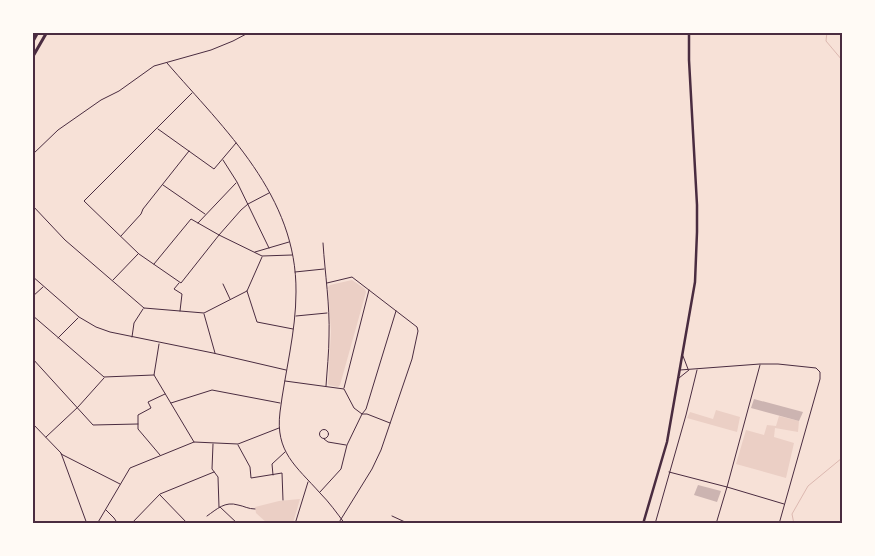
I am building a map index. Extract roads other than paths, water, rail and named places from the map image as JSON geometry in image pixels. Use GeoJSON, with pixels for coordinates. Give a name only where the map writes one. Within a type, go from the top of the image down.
{"type":"FeatureCollection","features":[{"type":"Feature","properties":{"kind":"highway"},"geometry":{"type":"LineString","coordinates":[[32,43],[38,32]]}},
{"type":"Feature","properties":{"kind":"highway"},"geometry":{"type":"LineString","coordinates":[[32,58],[47,32]]}},
{"type":"Feature","properties":{"kind":"main road"},"geometry":{"type":"LineString","coordinates":[[643,524],[666,442],[694,282],[697,206],[689,32]]}},
{"type":"Feature","properties":{"kind":"street"},"geometry":{"type":"LineString","coordinates":[[32,155],[58,130],[154,66],[211,50],[250,32]]}},
{"type":"Feature","properties":{"kind":"street"},"geometry":{"type":"LineString","coordinates":[[167,63],[236,142],[254,166],[280,215],[293,255],[296,291],[295,316],[281,403],[279,428],[286,452],[294,465],[320,492],[345,524]]}},
{"type":"Feature","properties":{"kind":"street"},"geometry":{"type":"LineString","coordinates":[[180,283],[139,254],[84,201],[192,92]]}},
{"type":"Feature","properties":{"kind":"street"},"geometry":{"type":"LineString","coordinates":[[157,128],[214,169],[236,142]]}},
{"type":"Feature","properties":{"kind":"street"},"geometry":{"type":"LineString","coordinates":[[120,236],[141,214],[189,151]]}},
{"type":"Feature","properties":{"kind":"street"},"geometry":{"type":"LineString","coordinates":[[222,160],[237,182],[269,248]]}},
{"type":"Feature","properties":{"kind":"street"},"geometry":{"type":"LineString","coordinates":[[198,223],[237,182]]}},
{"type":"Feature","properties":{"kind":"street"},"geometry":{"type":"LineString","coordinates":[[163,184],[205,215]]}},
{"type":"Feature","properties":{"kind":"street"},"geometry":{"type":"LineString","coordinates":[[180,311],[182,294],[174,288],[241,210],[248,204],[270,193]]}},
{"type":"Feature","properties":{"kind":"street"},"geometry":{"type":"LineString","coordinates":[[32,205],[65,240],[144,308],[204,313],[247,291],[262,256]]}},
{"type":"Feature","properties":{"kind":"street"},"geometry":{"type":"LineString","coordinates":[[154,264],[190,219],[262,256],[293,255]]}},
{"type":"Feature","properties":{"kind":"street"},"geometry":{"type":"LineString","coordinates":[[254,252],[290,241]]}},
{"type":"Feature","properties":{"kind":"street"},"geometry":{"type":"LineString","coordinates":[[323,243],[330,336],[326,386]]}},
{"type":"Feature","properties":{"kind":"street"},"geometry":{"type":"LineString","coordinates":[[112,281],[139,254]]}},
{"type":"Feature","properties":{"kind":"street"},"geometry":{"type":"LineString","coordinates":[[295,272],[324,269]]}},
{"type":"Feature","properties":{"kind":"street"},"geometry":{"type":"LineString","coordinates":[[34,277],[79,317],[96,327],[132,337],[215,353],[287,370]]}},
{"type":"Feature","properties":{"kind":"street"},"geometry":{"type":"LineString","coordinates":[[327,283],[352,277],[417,327],[418,331],[414,352],[381,450],[372,469],[338,524]]}},
{"type":"Feature","properties":{"kind":"street"},"geometry":{"type":"LineString","coordinates":[[224,284],[230,300]]}},
{"type":"Feature","properties":{"kind":"street"},"geometry":{"type":"LineString","coordinates":[[32,298],[44,286]]}},
{"type":"Feature","properties":{"kind":"street"},"geometry":{"type":"LineString","coordinates":[[369,290],[344,389],[354,408],[362,414],[391,423]]}},
{"type":"Feature","properties":{"kind":"street"},"geometry":{"type":"LineString","coordinates":[[247,291],[257,322],[293,330]]}},
{"type":"Feature","properties":{"kind":"street"},"geometry":{"type":"LineString","coordinates":[[132,337],[134,323],[144,308]]}},
{"type":"Feature","properties":{"kind":"street"},"geometry":{"type":"LineString","coordinates":[[320,492],[341,469],[347,445],[366,409],[396,311]]}},
{"type":"Feature","properties":{"kind":"street"},"geometry":{"type":"LineString","coordinates":[[295,316],[328,312]]}},
{"type":"Feature","properties":{"kind":"street"},"geometry":{"type":"LineString","coordinates":[[204,313],[215,353]]}},
{"type":"Feature","properties":{"kind":"street"},"geometry":{"type":"LineString","coordinates":[[32,315],[104,377],[154,375]]}},
{"type":"Feature","properties":{"kind":"street"},"geometry":{"type":"LineString","coordinates":[[58,338],[79,317]]}},
{"type":"Feature","properties":{"kind":"street"},"geometry":{"type":"LineString","coordinates":[[160,343],[154,375],[194,442]]}},
{"type":"Feature","properties":{"kind":"street"},"geometry":{"type":"LineString","coordinates":[[682,354],[689,369]]}},
{"type":"Feature","properties":{"kind":"street"},"geometry":{"type":"LineString","coordinates":[[32,358],[93,425],[138,424]]}},
{"type":"Feature","properties":{"kind":"street"},"geometry":{"type":"LineString","coordinates":[[716,524],[760,364]]}},
{"type":"Feature","properties":{"kind":"street"},"geometry":{"type":"LineString","coordinates":[[680,370],[778,364],[816,368],[820,372],[820,379],[779,524]]}},
{"type":"Feature","properties":{"kind":"street"},"geometry":{"type":"LineString","coordinates":[[678,378],[689,369]]}},
{"type":"Feature","properties":{"kind":"street"},"geometry":{"type":"LineString","coordinates":[[655,524],[697,369]]}},
{"type":"Feature","properties":{"kind":"street"},"geometry":{"type":"LineString","coordinates":[[46,437],[78,407],[104,377]]}},
{"type":"Feature","properties":{"kind":"street"},"geometry":{"type":"LineString","coordinates":[[285,381],[344,389]]}},
{"type":"Feature","properties":{"kind":"street"},"geometry":{"type":"LineString","coordinates":[[171,403],[212,390],[281,403]]}},
{"type":"Feature","properties":{"kind":"street"},"geometry":{"type":"LineString","coordinates":[[161,456],[138,429],[138,415],[151,408],[148,402],[165,394]]}},
{"type":"Feature","properties":{"kind":"street"},"geometry":{"type":"LineString","coordinates":[[32,423],[61,453],[120,484]]}},
{"type":"Feature","properties":{"kind":"street"},"geometry":{"type":"LineString","coordinates":[[97,524],[130,468],[194,442],[238,444],[279,428]]}},
{"type":"Feature","properties":{"kind":"street"},"geometry":{"type":"LineString","coordinates":[[326,438],[328,442],[347,445]]}},
{"type":"Feature","properties":{"kind":"street"},"geometry":{"type":"LineString","coordinates":[[214,443],[212,469],[218,477],[219,507],[238,524]]}},
{"type":"Feature","properties":{"kind":"street"},"geometry":{"type":"LineString","coordinates":[[238,444],[250,467],[251,478],[282,473],[283,500]]}},
{"type":"Feature","properties":{"kind":"street"},"geometry":{"type":"LineString","coordinates":[[273,475],[272,464],[286,452]]}},
{"type":"Feature","properties":{"kind":"street"},"geometry":{"type":"LineString","coordinates":[[61,453],[87,524]]}},
{"type":"Feature","properties":{"kind":"street"},"geometry":{"type":"LineString","coordinates":[[131,524],[160,494],[214,472]]}},
{"type":"Feature","properties":{"kind":"street"},"geometry":{"type":"LineString","coordinates":[[669,472],[784,504]]}},
{"type":"Feature","properties":{"kind":"street"},"geometry":{"type":"LineString","coordinates":[[295,524],[309,481]]}},
{"type":"Feature","properties":{"kind":"street"},"geometry":{"type":"LineString","coordinates":[[160,494],[188,524]]}},
{"type":"Feature","properties":{"kind":"street"},"geometry":{"type":"LineString","coordinates":[[207,516],[222,505],[236,504],[250,509],[255,508]]}},
{"type":"Feature","properties":{"kind":"street"},"geometry":{"type":"LineString","coordinates":[[106,509],[118,524]]}},
{"type":"Feature","properties":{"kind":"street"},"geometry":{"type":"LineString","coordinates":[[392,516],[405,522],[403,524]]}},
{"type":"Feature","properties":{"kind":"street"},"geometry":{"type":"LineString","coordinates":[[181,524],[184,520]]}},
{"type":"Feature","properties":{"kind":"waterway"},"geometry":{"type":"LineString","coordinates":[[827,32],[826,41],[842,60]]}},
{"type":"Feature","properties":{"kind":"waterway"},"geometry":{"type":"LineString","coordinates":[[794,524],[792,514],[808,486],[842,458]]}}]}
